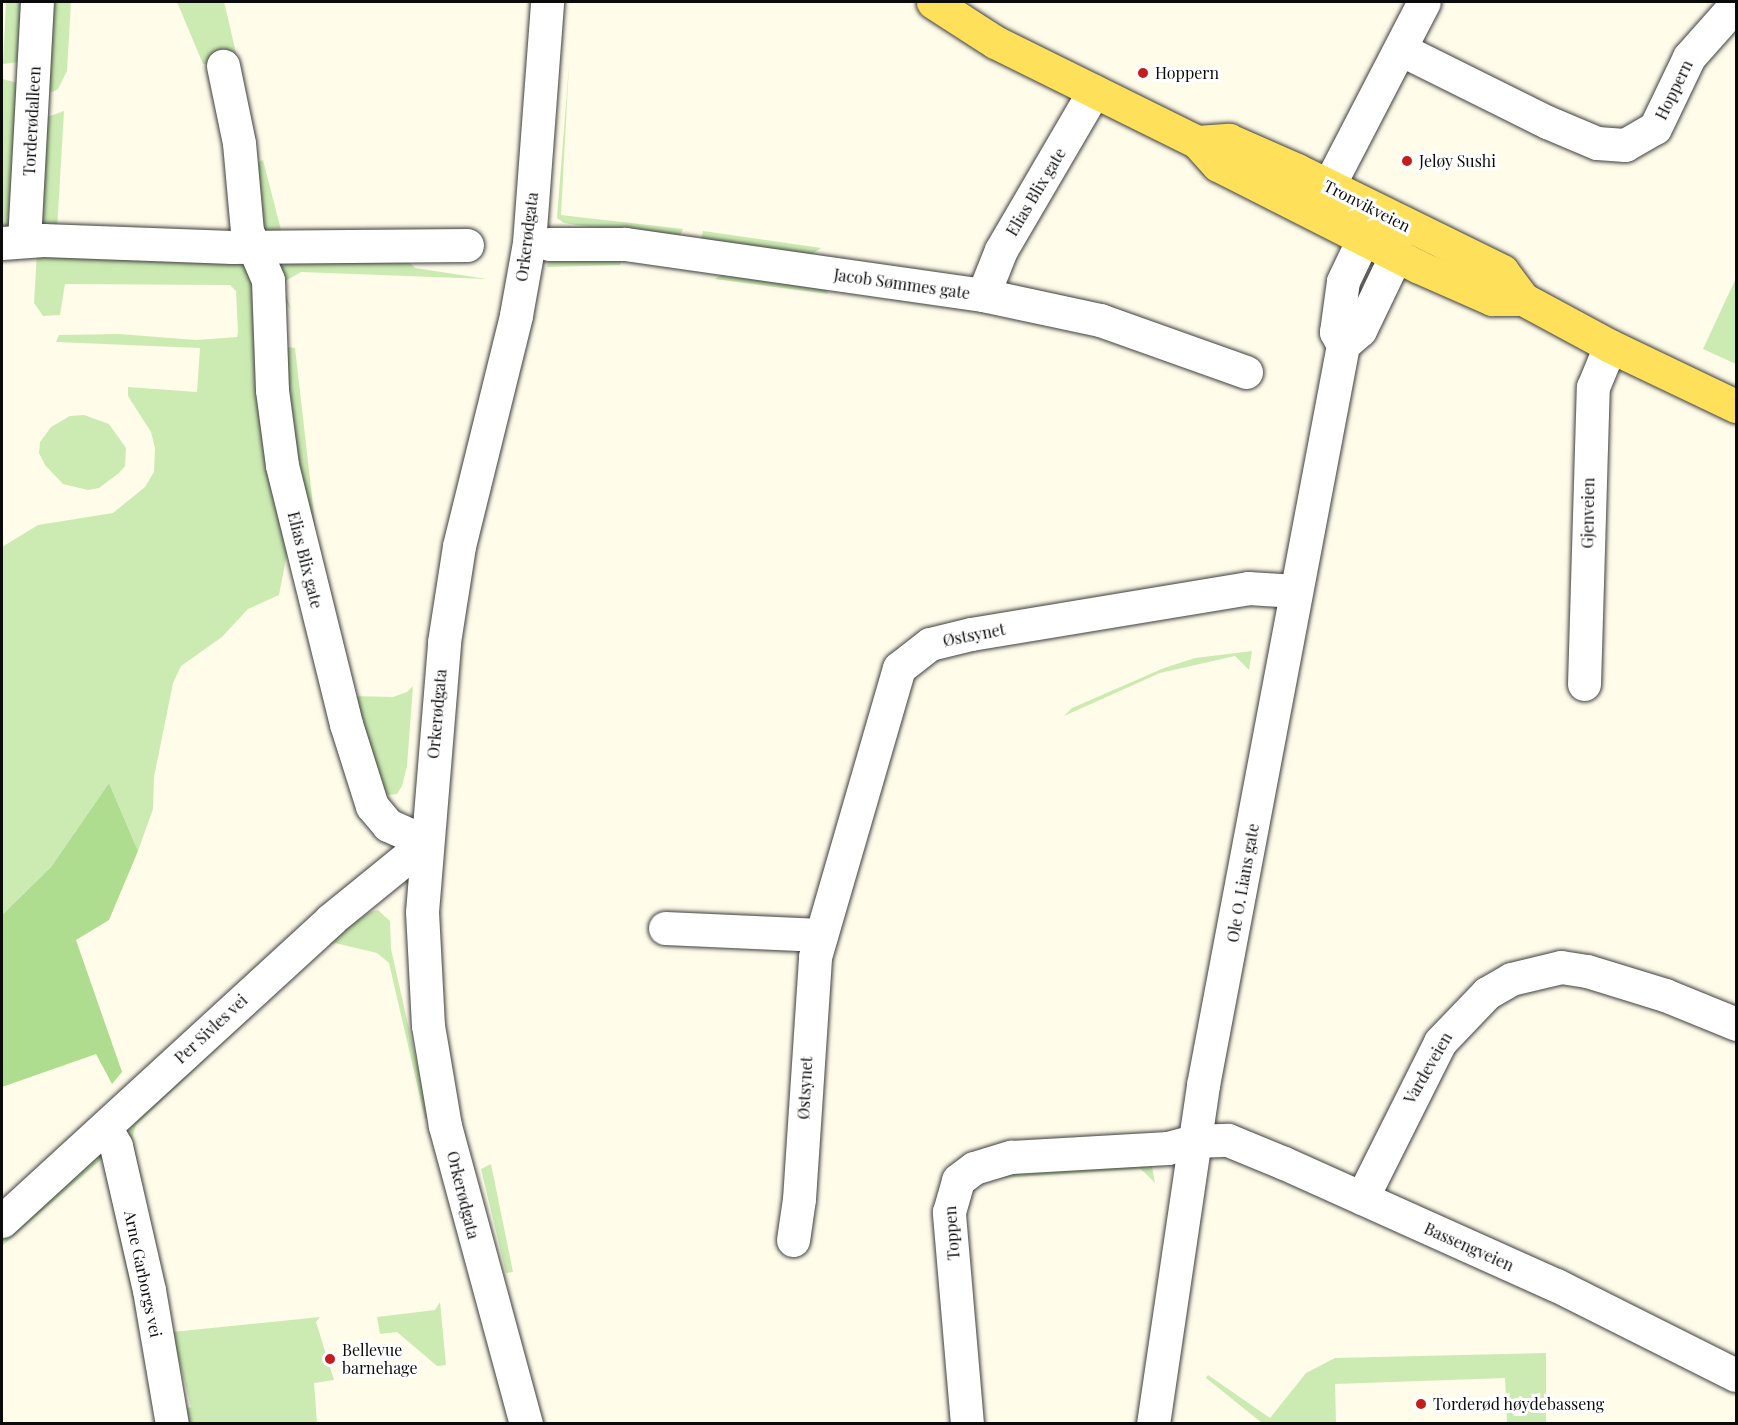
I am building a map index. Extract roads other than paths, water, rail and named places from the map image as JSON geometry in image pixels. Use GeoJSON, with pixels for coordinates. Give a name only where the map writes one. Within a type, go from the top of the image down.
{"type":"FeatureCollection","features":[{"type":"Feature","properties":{"kind":"main road","name":"Tronvikveien"},"geometry":{"type":"LineString","coordinates":[[933,2],[995,42],[1197,142],[1218,165],[1321,200],[1388,218],[1502,272],[1523,299],[1610,346],[1737,406]]}},
{"type":"Feature","properties":{"kind":"main road","name":"Tronvikveien"},"geometry":{"type":"LineString","coordinates":[[1321,200],[1363,239],[1491,300],[1523,299]]}},
{"type":"Feature","properties":{"kind":"street","name":"Torderødalleen"},"geometry":{"type":"LineString","coordinates":[[13,242],[37,2]]}},
{"type":"Feature","properties":{"kind":"street","name":"Orkerødgata"},"geometry":{"type":"LineString","coordinates":[[526,1424],[445,1126],[431,1052],[423,966],[426,842],[444,642],[459,546],[516,315],[529,243],[547,2]]}},
{"type":"Feature","properties":{"kind":"street"},"geometry":{"type":"LineString","coordinates":[[1321,200],[1424,2]]}},
{"type":"Feature","properties":{"kind":"street","name":"Hoppern"},"geometry":{"type":"LineString","coordinates":[[1400,49],[1547,122],[1597,143],[1625,145],[1655,128],[1689,57],[1714,25],[1737,4]]}},
{"type":"Feature","properties":{"kind":"street","name":"Elias Blix gate"},"geometry":{"type":"LineString","coordinates":[[223,66],[238,143],[247,231],[268,280],[272,390],[282,465],[364,787],[372,806],[388,825],[426,842]]}},
{"type":"Feature","properties":{"kind":"street","name":"Elias Blix gate"},"geometry":{"type":"LineString","coordinates":[[982,295],[1001,250],[1094,91]]}},
{"type":"Feature","properties":{"kind":"street"},"geometry":{"type":"LineString","coordinates":[[1343,345],[1360,330],[1396,255],[1388,218]]}},
{"type":"Feature","properties":{"kind":"street","name":"Ole O. Lians gate"},"geometry":{"type":"LineString","coordinates":[[1153,1424],[1195,1141],[1343,345],[1336,332],[1343,281],[1363,239],[1388,218]]}},
{"type":"Feature","properties":{"kind":"street"},"geometry":{"type":"LineString","coordinates":[[13,242],[253,247],[467,246]]}},
{"type":"Feature","properties":{"kind":"street","name":"Jacob Sømmes gate"},"geometry":{"type":"LineString","coordinates":[[549,244],[625,244],[982,295],[1100,320],[1246,372]]}},
{"type":"Feature","properties":{"kind":"street","name":"Gjenveien"},"geometry":{"type":"LineString","coordinates":[[1584,684],[1593,387],[1610,346]]}},
{"type":"Feature","properties":{"kind":"street","name":"Østsynet"},"geometry":{"type":"LineString","coordinates":[[793,1240],[800,1199],[811,988],[821,935],[894,682],[911,655],[930,644],[971,634],[1248,588],[1296,591]]}},
{"type":"Feature","properties":{"kind":"street","name":"Per Sivles vei"},"geometry":{"type":"LineString","coordinates":[[2,1221],[330,920],[426,842]]}},
{"type":"Feature","properties":{"kind":"street"},"geometry":{"type":"LineString","coordinates":[[665,928],[821,935]]}},
{"type":"Feature","properties":{"kind":"street","name":"Vardeveien"},"geometry":{"type":"LineString","coordinates":[[1362,1198],[1440,1042],[1487,993],[1511,979],[1561,967],[1587,971],[1665,995],[1737,1024]]}},
{"type":"Feature","properties":{"kind":"street","name":"Arne Garborgs vei"},"geometry":{"type":"LineString","coordinates":[[105,1127],[116,1146],[148,1290],[172,1424]]}},
{"type":"Feature","properties":{"kind":"street","name":"Bassengveien"},"geometry":{"type":"LineString","coordinates":[[1195,1141],[1228,1140],[1362,1198],[1638,1324],[1737,1376]]}},
{"type":"Feature","properties":{"kind":"street","name":"Toppen"},"geometry":{"type":"LineString","coordinates":[[967,1424],[949,1212],[958,1180],[974,1168],[1011,1157],[1168,1148],[1195,1141]]}},
{"type":"Feature","properties":{"kind":"place","name":"Hoppern"},"geometry":{"type":"Point","coordinates":[1143,73]}},
{"type":"Feature","properties":{"kind":"place","name":"Jeløy Sushi"},"geometry":{"type":"Point","coordinates":[1407,161]}},
{"type":"Feature","properties":{"kind":"place","name":"Bellevue barnehage"},"geometry":{"type":"Point","coordinates":[330,1359]}},
{"type":"Feature","properties":{"kind":"place","name":"Torderød høydebasseng"},"geometry":{"type":"Point","coordinates":[1421,1404]}}]}
